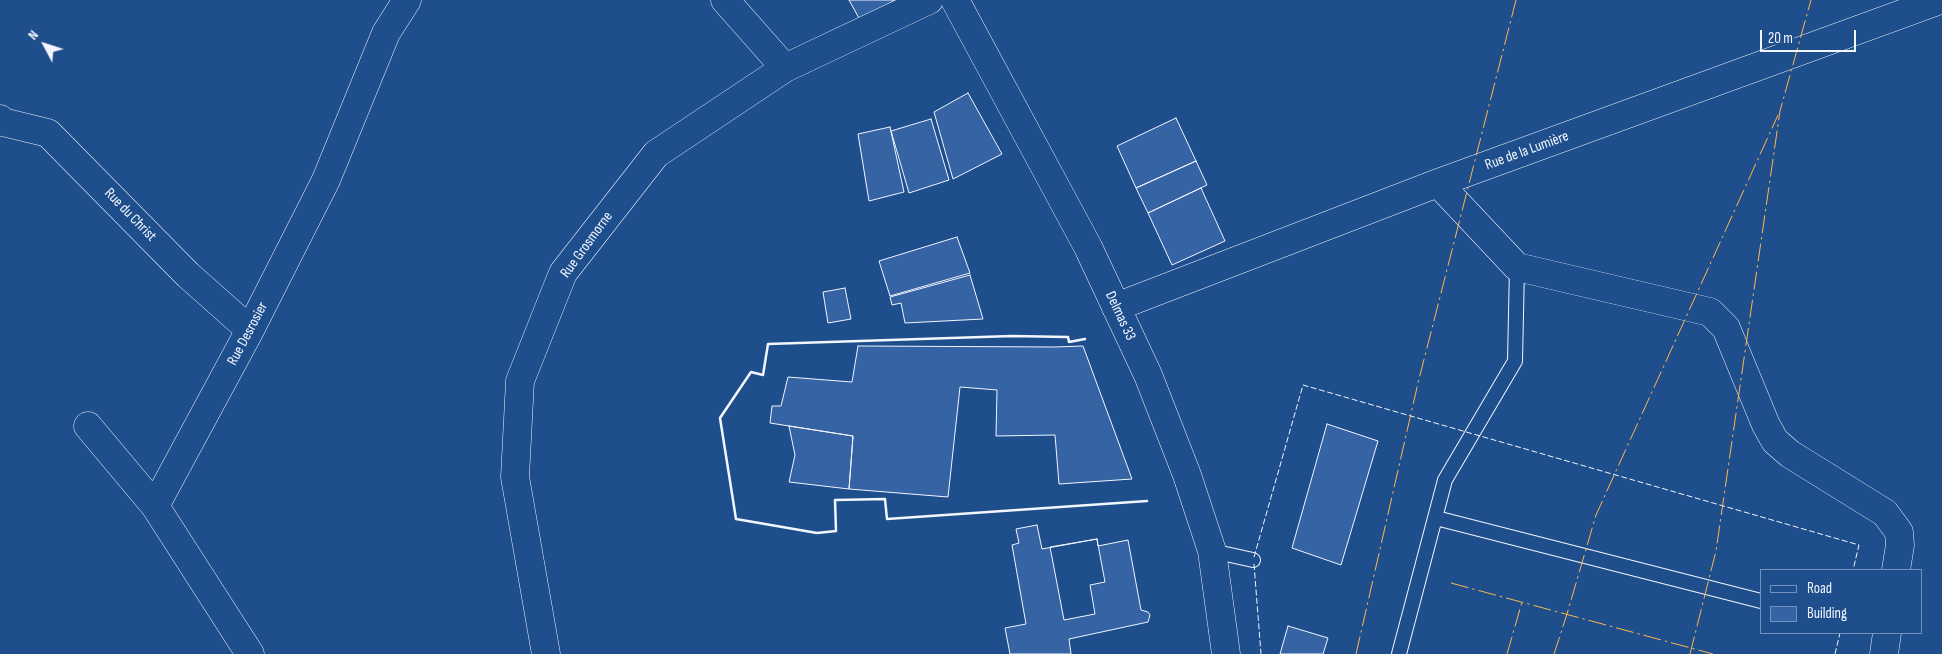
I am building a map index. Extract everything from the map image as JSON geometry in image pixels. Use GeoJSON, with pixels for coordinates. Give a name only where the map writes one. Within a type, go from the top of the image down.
{"type":"FeatureCollection","features":[{"type":"Feature","properties":{"kind":"street","name":"Rue Desrosier"},"geometry":{"type":"LineString","coordinates":[[155,506],[250,330],[326,180],[386,32],[407,0]]}},
{"type":"Feature","properties":{"kind":"street"},"geometry":{"type":"LineString","coordinates":[[725,0],[785,68]]}},
{"type":"Feature","properties":{"kind":"street","name":"Rue Grosmorne"},"geometry":{"type":"LineString","coordinates":[[546,654],[515,477],[520,381],[563,273],[656,154],[785,68],[929,0]]}},
{"type":"Feature","properties":{"kind":"street","name":"Delmas 33"},"geometry":{"type":"LineString","coordinates":[[955,0],[1088,247],[1148,375],[1188,475],[1212,551],[1226,654]]}},
{"type":"Feature","properties":{"kind":"street","name":"Rue de la Lumière"},"geometry":{"type":"LineString","coordinates":[[1116,307],[1438,183],[1940,0]]}},
{"type":"Feature","properties":{"kind":"street","name":"Rue du Christ"},"geometry":{"type":"LineString","coordinates":[[0,119],[3,122],[48,133],[188,275],[250,330]]}},
{"type":"Feature","properties":{"kind":"street"},"geometry":{"type":"LineString","coordinates":[[1438,183],[1517,267],[1710,312],[1726,328],[1766,425],[1775,441],[1790,454],[1885,513],[1899,532],[1900,545],[1896,569]]}},
{"type":"Feature","properties":{"kind":"street"},"geometry":{"type":"LineString","coordinates":[[88,426],[155,506],[250,654]]}},
{"type":"Feature","properties":{"kind":"street"},"geometry":{"type":"LineString","coordinates":[[1884,654],[1887,634]]}},
{"type":"Feature","properties":{"kind":"lane"},"geometry":{"type":"LineString","coordinates":[[1399,654],[1445,480],[1516,361],[1517,267]]}},
{"type":"Feature","properties":{"kind":"lane"},"geometry":{"type":"LineString","coordinates":[[1436,518],[1760,601]]}},
{"type":"Feature","properties":{"kind":"lane"},"geometry":{"type":"LineString","coordinates":[[1212,551],[1254,560]]}},
{"type":"Feature","properties":{"kind":"building"},"geometry":{"type":"Polygon","coordinates":[[[849,0],[895,0],[860,20],[849,0]]]}},
{"type":"Feature","properties":{"kind":"building"},"geometry":{"type":"Polygon","coordinates":[[[968,93],[1002,154],[953,179],[934,112],[968,93]]]}},
{"type":"Feature","properties":{"kind":"building"},"geometry":{"type":"Polygon","coordinates":[[[1176,118],[1196,161],[1136,188],[1117,146],[1176,118]]]}},
{"type":"Feature","properties":{"kind":"building"},"geometry":{"type":"Polygon","coordinates":[[[931,119],[949,180],[909,193],[891,131],[931,119]]]}},
{"type":"Feature","properties":{"kind":"building"},"geometry":{"type":"Polygon","coordinates":[[[890,127],[904,192],[869,201],[858,134],[890,127]]]}},
{"type":"Feature","properties":{"kind":"building"},"geometry":{"type":"Polygon","coordinates":[[[1196,161],[1207,185],[1148,213],[1136,188],[1196,161]]]}},
{"type":"Feature","properties":{"kind":"building"},"geometry":{"type":"Polygon","coordinates":[[[1201,188],[1225,241],[1172,265],[1148,213],[1201,188]]]}},
{"type":"Feature","properties":{"kind":"building"},"geometry":{"type":"Polygon","coordinates":[[[957,237],[970,273],[890,296],[879,261],[957,237]]]}},
{"type":"Feature","properties":{"kind":"building"},"geometry":{"type":"Polygon","coordinates":[[[970,275],[983,319],[905,323],[901,303],[892,305],[890,297],[970,275]]]}},
{"type":"Feature","properties":{"kind":"building"},"geometry":{"type":"Polygon","coordinates":[[[845,288],[851,319],[828,323],[823,292],[845,288]]]}},
{"type":"Feature","properties":{"kind":"building"},"geometry":{"type":"Polygon","coordinates":[[[858,346],[1083,346],[1132,479],[1059,484],[1055,435],[996,436],[997,390],[960,387],[948,497],[849,489],[853,436],[770,423],[772,406],[781,406],[788,377],[852,382],[858,346]]]}},
{"type":"Feature","properties":{"kind":"building"},"geometry":{"type":"Polygon","coordinates":[[[1327,424],[1378,441],[1341,565],[1292,548],[1327,424]]]}},
{"type":"Feature","properties":{"kind":"building"},"geometry":{"type":"Polygon","coordinates":[[[789,426],[853,436],[849,489],[789,482],[795,455],[789,426]]]}},
{"type":"Feature","properties":{"kind":"building"},"geometry":{"type":"Polygon","coordinates":[[[1037,525],[1042,549],[1097,539],[1098,546],[1128,540],[1141,610],[1148,612],[1150,615],[1148,622],[1069,639],[1071,654],[1010,654],[1005,628],[1026,624],[1012,545],[1019,543],[1016,529],[1037,525]]]}},
{"type":"Feature","properties":{"kind":"building"},"geometry":{"type":"Polygon","coordinates":[[[1097,539],[1105,582],[1090,585],[1095,614],[1064,620],[1050,547],[1097,539]]]}},
{"type":"Feature","properties":{"kind":"building"},"geometry":{"type":"Polygon","coordinates":[[[1288,626],[1328,638],[1323,654],[1280,654],[1288,626]]]}},
{"type":"Feature","properties":{"kind":"fence"},"geometry":{"type":"LineString","coordinates":[[1254,557],[1303,385],[1859,545],[1853,569]]}},
{"type":"Feature","properties":{"kind":"fence"},"geometry":{"type":"LineString","coordinates":[[1254,564],[1261,654]]}},
{"type":"Feature","properties":{"kind":"fence"},"geometry":{"type":"LineString","coordinates":[[1835,654],[1840,634]]}},
{"type":"Feature","properties":{"kind":"wall"},"geometry":{"type":"LineString","coordinates":[[1085,339],[1069,342],[1068,337],[1012,336],[768,344],[763,375],[751,372],[720,418],[736,519],[817,533],[836,531],[835,500],[885,499],[887,519],[1147,501]]}},
{"type":"Feature","properties":{"kind":"power"},"geometry":{"type":"LineString","coordinates":[[1356,654],[1418,383],[1516,0]]}},
{"type":"Feature","properties":{"kind":"power"},"geometry":{"type":"LineString","coordinates":[[1690,654],[1716,551],[1780,111],[1811,0]]}},
{"type":"Feature","properties":{"kind":"power"},"geometry":{"type":"LineString","coordinates":[[1554,654],[1596,515],[1778,115]]}},
{"type":"Feature","properties":{"kind":"power"},"geometry":{"type":"LineString","coordinates":[[1451,583],[1713,654]]}},
{"type":"Feature","properties":{"kind":"power"},"geometry":{"type":"LineString","coordinates":[[1507,654],[1522,602]]}}]}
